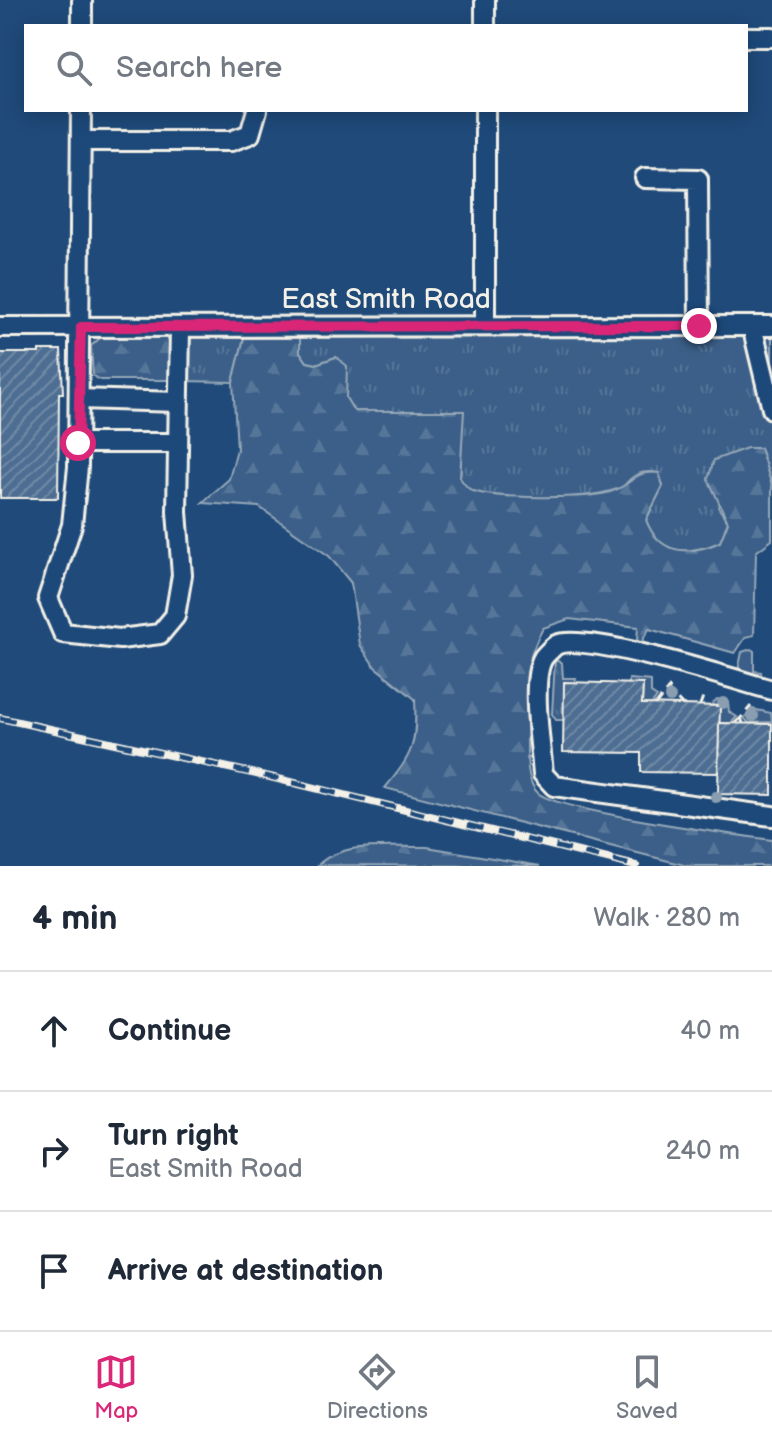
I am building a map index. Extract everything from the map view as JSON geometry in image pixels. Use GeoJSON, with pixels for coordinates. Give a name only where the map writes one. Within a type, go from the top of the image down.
{"type":"FeatureCollection","features":[{"type":"Feature","properties":{"kind":"street"},"geometry":{"type":"LineString","coordinates":[[82,0],[82,24]]}},
{"type":"Feature","properties":{"kind":"street"},"geometry":{"type":"LineString","coordinates":[[485,0],[485,24]]}},
{"type":"Feature","properties":{"kind":"street"},"geometry":{"type":"LineString","coordinates":[[748,37],[772,37]]}},
{"type":"Feature","properties":{"kind":"street"},"geometry":{"type":"LineString","coordinates":[[81,112],[78,443],[72,525],[48,598],[63,633],[120,639],[160,634],[175,616],[182,575],[177,512],[180,327]]}},
{"type":"Feature","properties":{"kind":"street"},"geometry":{"type":"LineString","coordinates":[[81,141],[231,141],[250,134],[256,112]]}},
{"type":"Feature","properties":{"kind":"street"},"geometry":{"type":"LineString","coordinates":[[485,112],[485,326]]}},
{"type":"Feature","properties":{"kind":"street"},"geometry":{"type":"LineString","coordinates":[[645,178],[698,179],[699,326]]}},
{"type":"Feature","properties":{"kind":"street"},"geometry":{"type":"LineString","coordinates":[[752,326],[772,409]]}},
{"type":"Feature","properties":{"kind":"street","name":"East Smith Road"},"geometry":{"type":"LineString","coordinates":[[0,327],[772,326]]}},
{"type":"Feature","properties":{"kind":"street"},"geometry":{"type":"LineString","coordinates":[[79,399],[178,402]]}},
{"type":"Feature","properties":{"kind":"street"},"geometry":{"type":"LineString","coordinates":[[78,443],[178,443]]}},
{"type":"Feature","properties":{"kind":"street"},"geometry":{"type":"LineString","coordinates":[[772,690],[646,654],[571,643],[557,645],[543,658],[537,677],[543,774],[554,786],[772,816]]}},
{"type":"Feature","properties":{"kind":"path"},"geometry":{"type":"LineString","coordinates":[[656,704],[672,685]]}},
{"type":"Feature","properties":{"kind":"path"},"geometry":{"type":"LineString","coordinates":[[668,690],[682,705]]}},
{"type":"Feature","properties":{"kind":"path"},"geometry":{"type":"LineString","coordinates":[[700,705],[704,694]]}},
{"type":"Feature","properties":{"kind":"path"},"geometry":{"type":"LineString","coordinates":[[703,699],[706,705]]}},
{"type":"Feature","properties":{"kind":"path"},"geometry":{"type":"LineString","coordinates":[[735,723],[751,706]]}},
{"type":"Feature","properties":{"kind":"path"},"geometry":{"type":"LineString","coordinates":[[741,718],[743,723]]}},
{"type":"Feature","properties":{"kind":"green space"},"geometry":{"type":"Polygon","coordinates":[[[772,336],[772,486],[760,448],[718,507],[728,522],[720,542],[686,550],[667,546],[659,540],[646,520],[663,486],[659,473],[643,472],[623,487],[591,495],[526,498],[473,491],[460,479],[463,411],[353,411],[346,398],[336,357],[316,364],[307,362],[300,352],[300,338],[772,336]]]}},
{"type":"Feature","properties":{"kind":"green space"},"geometry":{"type":"Polygon","coordinates":[[[166,337],[172,346],[171,378],[100,380],[93,376],[91,346],[100,338],[166,337]]]}},
{"type":"Feature","properties":{"kind":"green space"},"geometry":{"type":"Polygon","coordinates":[[[192,337],[244,338],[233,382],[184,381],[184,349],[192,337]]]}},
{"type":"Feature","properties":{"kind":"green space"},"geometry":{"type":"Polygon","coordinates":[[[244,338],[300,338],[300,352],[307,362],[316,364],[336,357],[347,366],[346,398],[354,411],[464,411],[460,478],[473,491],[520,497],[582,496],[610,492],[644,473],[659,473],[663,486],[646,520],[659,540],[676,549],[697,549],[720,542],[728,522],[708,479],[714,460],[747,448],[760,448],[772,486],[772,540],[756,552],[754,635],[746,637],[735,653],[649,629],[641,643],[637,640],[638,627],[569,619],[543,628],[532,652],[527,674],[527,760],[533,787],[552,800],[649,821],[772,840],[772,866],[688,866],[385,788],[411,748],[415,699],[375,667],[360,645],[351,583],[329,556],[259,507],[202,503],[229,479],[237,449],[233,382],[244,338]]]}},
{"type":"Feature","properties":{"kind":"green space"},"geometry":{"type":"Polygon","coordinates":[[[754,651],[754,671],[761,672],[762,678],[738,671],[742,652],[754,651]]]}},
{"type":"Feature","properties":{"kind":"green space"},"geometry":{"type":"Polygon","coordinates":[[[555,660],[562,663],[563,678],[576,678],[564,720],[556,720],[552,714],[555,660]]]}},
{"type":"Feature","properties":{"kind":"green space"},"geometry":{"type":"Polygon","coordinates":[[[629,679],[651,681],[651,693],[657,697],[652,704],[642,704],[643,685],[629,684],[629,679]]]}},
{"type":"Feature","properties":{"kind":"green space"},"geometry":{"type":"Polygon","coordinates":[[[717,699],[728,702],[729,712],[737,717],[731,723],[719,723],[720,706],[711,705],[717,699]]]}},
{"type":"Feature","properties":{"kind":"green space"},"geometry":{"type":"Polygon","coordinates":[[[752,709],[771,713],[772,722],[749,723],[744,718],[752,709]]]}},
{"type":"Feature","properties":{"kind":"green space"},"geometry":{"type":"Polygon","coordinates":[[[427,847],[540,866],[318,865],[328,857],[354,849],[427,847]]]}},
{"type":"Feature","properties":{"kind":"building"},"geometry":{"type":"Polygon","coordinates":[[[39,350],[61,350],[63,393],[59,393],[58,498],[0,498],[0,353],[39,353],[39,350]]]}},
{"type":"Feature","properties":{"kind":"building"},"geometry":{"type":"Polygon","coordinates":[[[564,682],[643,684],[642,704],[720,706],[718,773],[641,772],[641,753],[563,752],[564,682]]]}},
{"type":"Feature","properties":{"kind":"building"},"geometry":{"type":"Polygon","coordinates":[[[719,723],[772,724],[772,795],[718,794],[719,723]]]}},
{"type":"Feature","properties":{"kind":"railway"},"geometry":{"type":"LineString","coordinates":[[0,718],[270,777],[636,866]]}},
{"type":"Feature","properties":{"kind":"route"},"geometry":{"type":"LineString","coordinates":[[78,443],[81,327],[699,326]]}}]}
